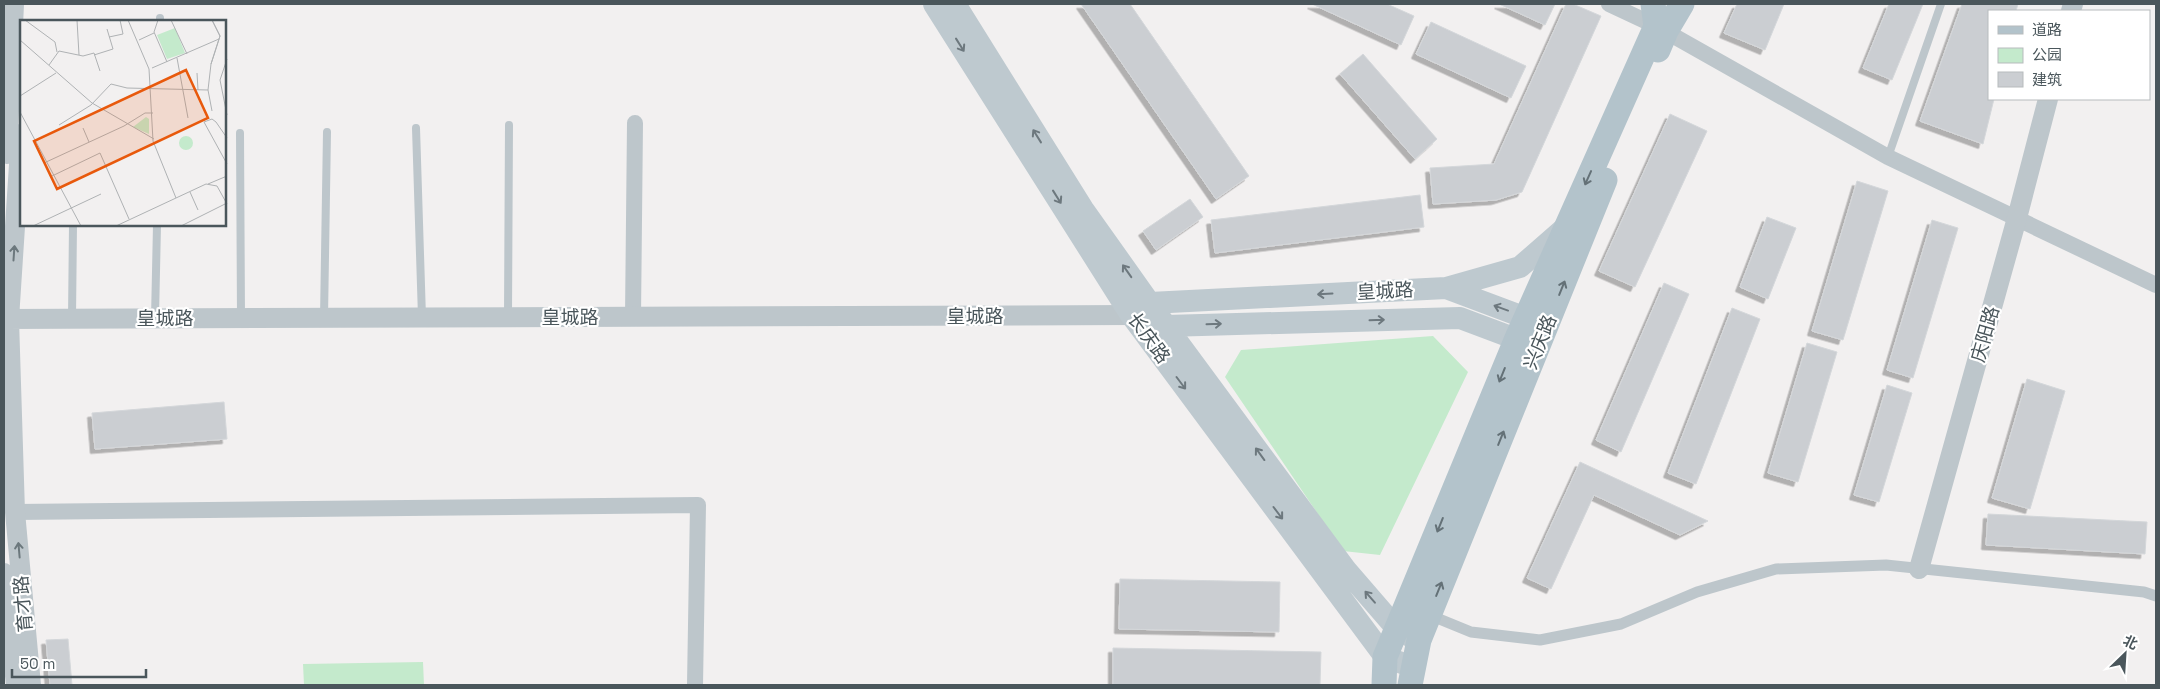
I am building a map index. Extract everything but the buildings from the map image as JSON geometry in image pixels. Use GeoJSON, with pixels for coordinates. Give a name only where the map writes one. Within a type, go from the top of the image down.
{"type":"FeatureCollection","features":[{"type":"Feature","properties":{"kind":"main road","name":"长庆路"},"geometry":{"type":"LineString","coordinates":[[934,4],[1131,316],[1385,657]]}},
{"type":"Feature","properties":{"kind":"main road"},"geometry":{"type":"LineString","coordinates":[[954,4],[1083,209],[1166,326],[1346,570],[1397,629],[1419,640]]}},
{"type":"Feature","properties":{"kind":"main road","name":"兴庆路"},"geometry":{"type":"LineString","coordinates":[[1532,332],[1567,226],[1658,20],[1682,4]]}},
{"type":"Feature","properties":{"kind":"main road","name":"兴庆路"},"geometry":{"type":"LineString","coordinates":[[1411,676],[1419,640],[1418,610],[1658,20]]}},
{"type":"Feature","properties":{"kind":"main road"},"geometry":{"type":"LineString","coordinates":[[1446,288],[1520,267],[1567,226]]}},
{"type":"Feature","properties":{"kind":"main road","name":"皇城路"},"geometry":{"type":"LineString","coordinates":[[1150,303],[1446,288],[1532,332]]}},
{"type":"Feature","properties":{"kind":"main road"},"geometry":{"type":"LineString","coordinates":[[1131,316],[1150,303]]}},
{"type":"Feature","properties":{"kind":"main road","name":"皇城路"},"geometry":{"type":"LineString","coordinates":[[1131,316],[1166,326],[1460,318],[1532,332]]}},
{"type":"Feature","properties":{"kind":"main road","name":"兴庆路"},"geometry":{"type":"LineString","coordinates":[[1385,657],[1397,629],[1418,610]]}},
{"type":"Feature","properties":{"kind":"main road"},"geometry":{"type":"LineString","coordinates":[[1385,657],[1411,676]]}},
{"type":"Feature","properties":{"kind":"main road"},"geometry":{"type":"LineString","coordinates":[[1384,685],[1385,657]]}},
{"type":"Feature","properties":{"kind":"street"},"geometry":{"type":"LineString","coordinates":[[4,212],[14,4]]}},
{"type":"Feature","properties":{"kind":"street"},"geometry":{"type":"LineString","coordinates":[[25,20],[26,4]]}},
{"type":"Feature","properties":{"kind":"street"},"geometry":{"type":"LineString","coordinates":[[1609,4],[1658,20],[1888,157],[2156,285]]}},
{"type":"Feature","properties":{"kind":"street","name":"庆阳路"},"geometry":{"type":"LineString","coordinates":[[1919,569],[2017,218],[2048,100]]}},
{"type":"Feature","properties":{"kind":"street"},"geometry":{"type":"LineString","coordinates":[[633,318],[635,123]]}},
{"type":"Feature","properties":{"kind":"street","name":"育才路"},"geometry":{"type":"LineString","coordinates":[[20,146],[6,319],[15,512],[30,685]]}},
{"type":"Feature","properties":{"kind":"street","name":"皇城路"},"geometry":{"type":"LineString","coordinates":[[6,319],[1131,316]]}},
{"type":"Feature","properties":{"kind":"street"},"geometry":{"type":"LineString","coordinates":[[15,512],[698,505],[695,685]]}},
{"type":"Feature","properties":{"kind":"street"},"geometry":{"type":"LineString","coordinates":[[1418,610],[1471,632],[1540,640],[1621,624],[1697,592],[1776,569],[1886,565],[2144,592],[2156,596]]}},
{"type":"Feature","properties":{"kind":"street"},"geometry":{"type":"LineString","coordinates":[[4,573],[16,685]]}},
{"type":"Feature","properties":{"kind":"lane"},"geometry":{"type":"LineString","coordinates":[[1888,157],[1941,4]]}},
{"type":"Feature","properties":{"kind":"lane"},"geometry":{"type":"LineString","coordinates":[[508,317],[509,125]]}},
{"type":"Feature","properties":{"kind":"lane"},"geometry":{"type":"LineString","coordinates":[[416,128],[422,318]]}},
{"type":"Feature","properties":{"kind":"lane"},"geometry":{"type":"LineString","coordinates":[[324,318],[328,132]]}},
{"type":"Feature","properties":{"kind":"lane"},"geometry":{"type":"LineString","coordinates":[[240,134],[241,318]]}},
{"type":"Feature","properties":{"kind":"lane"},"geometry":{"type":"LineString","coordinates":[[72,318],[73,226]]}},
{"type":"Feature","properties":{"kind":"lane"},"geometry":{"type":"LineString","coordinates":[[155,318],[156,226]]}},
{"type":"Feature","properties":{"kind":"green space"},"geometry":{"type":"Polygon","coordinates":[[[1433,336],[1468,372],[1380,555],[1343,551],[1225,377],[1241,350],[1433,336]]]}},
{"type":"Feature","properties":{"kind":"green space"},"geometry":{"type":"Polygon","coordinates":[[[423,662],[424,685],[304,685],[303,664],[423,662]]]}}]}
